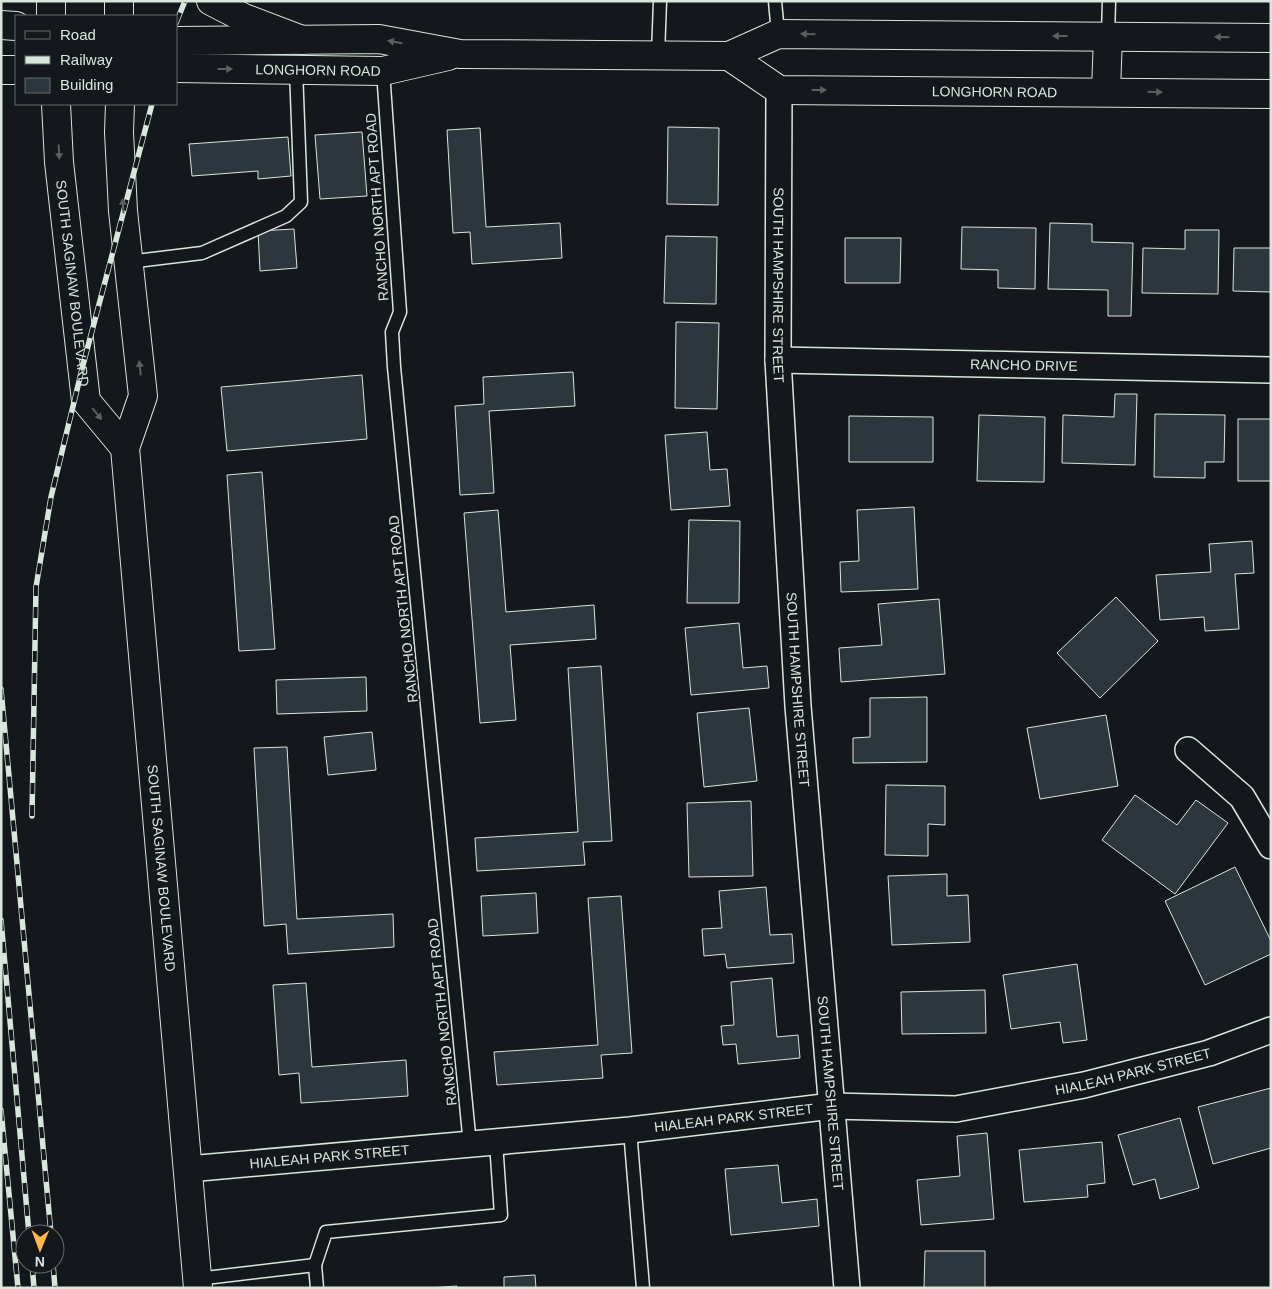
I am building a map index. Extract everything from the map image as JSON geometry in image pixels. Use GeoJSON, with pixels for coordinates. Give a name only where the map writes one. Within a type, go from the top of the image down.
{"type":"FeatureCollection","features":[{"type":"Feature","properties":{"kind":"main road"},"geometry":{"type":"LineString","coordinates":[[51,1],[51,15]]}},
{"type":"Feature","properties":{"kind":"main road"},"geometry":{"type":"LineString","coordinates":[[119,1],[119,15]]}},
{"type":"Feature","properties":{"kind":"main road"},"geometry":{"type":"LineString","coordinates":[[211,1],[244,18],[302,40]]}},
{"type":"Feature","properties":{"kind":"main road"},"geometry":{"type":"LineString","coordinates":[[1,25],[15,26]]}},
{"type":"Feature","properties":{"kind":"main road","name":"LONGHORN ROAD"},"geometry":{"type":"LineString","coordinates":[[178,41],[379,39],[460,54],[728,56],[778,34],[1271,38]]}},
{"type":"Feature","properties":{"kind":"main road"},"geometry":{"type":"LineString","coordinates":[[1106,91],[1108,36]]}},
{"type":"Feature","properties":{"kind":"main road","name":"LONGHORN ROAD"},"geometry":{"type":"LineString","coordinates":[[178,68],[384,71],[460,54]]}},
{"type":"Feature","properties":{"kind":"main road"},"geometry":{"type":"LineString","coordinates":[[728,56],[779,90]]}},
{"type":"Feature","properties":{"kind":"main road"},"geometry":{"type":"LineString","coordinates":[[1,70],[15,70]]}},
{"type":"Feature","properties":{"kind":"main road","name":"LONGHORN ROAD"},"geometry":{"type":"LineString","coordinates":[[779,90],[1106,91],[1271,94]]}},
{"type":"Feature","properties":{"kind":"main road","name":"SOUTH SAGINAW BOULEVARD"},"geometry":{"type":"LineString","coordinates":[[56,105],[59,162],[86,401],[125,448]]}},
{"type":"Feature","properties":{"kind":"main road","name":"SOUTH SAGINAW BOULEVARD"},"geometry":{"type":"LineString","coordinates":[[120,105],[119,132],[123,211],[143,396],[125,448],[198,1284]]}},
{"type":"Feature","properties":{"kind":"street","name":"SOUTH HAMPSHIRE STREET"},"geometry":{"type":"LineString","coordinates":[[779,90],[778,360],[798,706],[846,1288]]}},
{"type":"Feature","properties":{"kind":"street","name":"RANCHO DRIVE"},"geometry":{"type":"LineString","coordinates":[[778,360],[1271,370]]}},
{"type":"Feature","properties":{"kind":"street"},"geometry":{"type":"LineString","coordinates":[[1188,750],[1242,797],[1271,846]]}},
{"type":"Feature","properties":{"kind":"street","name":"HIALEAH PARK STREET"},"geometry":{"type":"LineString","coordinates":[[188,1170],[630,1130],[832,1106],[956,1109],[1084,1086],[1209,1053],[1271,1030]]}},
{"type":"Feature","properties":{"kind":"lane"},"geometry":{"type":"LineString","coordinates":[[658,55],[660,1]]}},
{"type":"Feature","properties":{"kind":"lane"},"geometry":{"type":"LineString","coordinates":[[775,1],[778,34]]}},
{"type":"Feature","properties":{"kind":"lane"},"geometry":{"type":"LineString","coordinates":[[1108,36],[1110,1]]}},
{"type":"Feature","properties":{"kind":"lane"},"geometry":{"type":"LineString","coordinates":[[128,262],[202,253],[286,216],[302,202],[296,69]]}},
{"type":"Feature","properties":{"kind":"lane","name":"RANCHO NORTH APT ROAD"},"geometry":{"type":"LineString","coordinates":[[384,71],[400,312],[392,332],[394,367],[470,1145]]}},
{"type":"Feature","properties":{"kind":"lane"},"geometry":{"type":"LineString","coordinates":[[630,1130],[643,1288]]}},
{"type":"Feature","properties":{"kind":"lane"},"geometry":{"type":"LineString","coordinates":[[317,1288],[315,1265],[326,1232],[501,1215],[496,1142]]}},
{"type":"Feature","properties":{"kind":"lane"},"geometry":{"type":"LineString","coordinates":[[198,1284],[315,1265]]}},
{"type":"Feature","properties":{"kind":"building"},"geometry":{"type":"Polygon","coordinates":[[[668,127],[719,128],[718,205],[667,204],[668,127]]]}},
{"type":"Feature","properties":{"kind":"building"},"geometry":{"type":"Polygon","coordinates":[[[480,128],[486,227],[560,223],[562,258],[472,264],[470,232],[453,233],[447,130],[480,128]]]}},
{"type":"Feature","properties":{"kind":"building"},"geometry":{"type":"Polygon","coordinates":[[[362,132],[367,196],[320,199],[315,135],[362,132]]]}},
{"type":"Feature","properties":{"kind":"building"},"geometry":{"type":"Polygon","coordinates":[[[288,137],[291,176],[258,179],[258,171],[192,176],[189,144],[288,137]]]}},
{"type":"Feature","properties":{"kind":"building"},"geometry":{"type":"Polygon","coordinates":[[[1050,223],[1092,224],[1092,242],[1133,243],[1131,316],[1108,316],[1108,290],[1048,289],[1050,223]]]}},
{"type":"Feature","properties":{"kind":"building"},"geometry":{"type":"Polygon","coordinates":[[[962,227],[1036,228],[1035,289],[998,288],[998,270],[961,269],[962,227]]]}},
{"type":"Feature","properties":{"kind":"building"},"geometry":{"type":"Polygon","coordinates":[[[294,229],[297,268],[260,271],[258,231],[294,229]]]}},
{"type":"Feature","properties":{"kind":"building"},"geometry":{"type":"Polygon","coordinates":[[[1185,230],[1219,230],[1218,294],[1142,293],[1143,248],[1185,249],[1185,230]]]}},
{"type":"Feature","properties":{"kind":"building"},"geometry":{"type":"Polygon","coordinates":[[[666,236],[717,237],[716,304],[664,303],[666,236]]]}},
{"type":"Feature","properties":{"kind":"building"},"geometry":{"type":"Polygon","coordinates":[[[845,238],[901,238],[900,283],[845,283],[845,238]]]}},
{"type":"Feature","properties":{"kind":"building"},"geometry":{"type":"Polygon","coordinates":[[[1234,248],[1271,248],[1271,292],[1233,291],[1234,248]]]}},
{"type":"Feature","properties":{"kind":"building"},"geometry":{"type":"Polygon","coordinates":[[[676,322],[719,323],[717,409],[675,408],[676,322]]]}},
{"type":"Feature","properties":{"kind":"building"},"geometry":{"type":"Polygon","coordinates":[[[573,372],[575,406],[489,411],[494,493],[460,495],[455,406],[484,404],[483,377],[573,372]]]}},
{"type":"Feature","properties":{"kind":"building"},"geometry":{"type":"Polygon","coordinates":[[[362,375],[367,439],[227,451],[221,387],[362,375]]]}},
{"type":"Feature","properties":{"kind":"building"},"geometry":{"type":"Polygon","coordinates":[[[1115,394],[1137,394],[1135,465],[1062,463],[1063,415],[1114,417],[1115,394]]]}},
{"type":"Feature","properties":{"kind":"building"},"geometry":{"type":"Polygon","coordinates":[[[1155,414],[1225,415],[1224,462],[1205,462],[1205,478],[1154,477],[1155,414]]]}},
{"type":"Feature","properties":{"kind":"building"},"geometry":{"type":"Polygon","coordinates":[[[979,415],[1045,417],[1044,482],[977,481],[979,415]]]}},
{"type":"Feature","properties":{"kind":"building"},"geometry":{"type":"Polygon","coordinates":[[[849,416],[933,417],[933,462],[849,462],[849,416]]]}},
{"type":"Feature","properties":{"kind":"building"},"geometry":{"type":"Polygon","coordinates":[[[1238,419],[1271,419],[1271,481],[1238,481],[1238,419]]]}},
{"type":"Feature","properties":{"kind":"building"},"geometry":{"type":"Polygon","coordinates":[[[707,432],[710,470],[727,469],[730,506],[671,510],[665,435],[707,432]]]}},
{"type":"Feature","properties":{"kind":"building"},"geometry":{"type":"Polygon","coordinates":[[[262,472],[275,649],[239,651],[227,475],[262,472]]]}},
{"type":"Feature","properties":{"kind":"building"},"geometry":{"type":"Polygon","coordinates":[[[914,507],[918,589],[841,592],[840,562],[859,561],[857,510],[914,507]]]}},
{"type":"Feature","properties":{"kind":"building"},"geometry":{"type":"Polygon","coordinates":[[[498,510],[506,612],[594,605],[596,639],[510,645],[516,720],[480,723],[464,513],[498,510]]]}},
{"type":"Feature","properties":{"kind":"building"},"geometry":{"type":"Polygon","coordinates":[[[689,520],[740,521],[739,603],[687,603],[689,520]]]}},
{"type":"Feature","properties":{"kind":"building"},"geometry":{"type":"Polygon","coordinates":[[[1252,541],[1254,573],[1235,574],[1239,629],[1205,631],[1204,617],[1160,620],[1156,575],[1211,572],[1209,544],[1252,541]]]}},
{"type":"Feature","properties":{"kind":"building"},"geometry":{"type":"Polygon","coordinates":[[[1116,597],[1158,641],[1100,698],[1057,653],[1116,597]]]}},
{"type":"Feature","properties":{"kind":"building"},"geometry":{"type":"Polygon","coordinates":[[[939,599],[945,674],[841,682],[839,648],[882,645],[878,604],[939,599]]]}},
{"type":"Feature","properties":{"kind":"building"},"geometry":{"type":"Polygon","coordinates":[[[739,623],[743,668],[767,666],[769,688],[691,695],[685,628],[739,623]]]}},
{"type":"Feature","properties":{"kind":"building"},"geometry":{"type":"Polygon","coordinates":[[[601,666],[612,841],[583,842],[585,865],[477,871],[475,838],[578,832],[568,668],[601,666]]]}},
{"type":"Feature","properties":{"kind":"building"},"geometry":{"type":"Polygon","coordinates":[[[366,677],[367,711],[277,714],[276,680],[366,677]]]}},
{"type":"Feature","properties":{"kind":"building"},"geometry":{"type":"Polygon","coordinates":[[[927,697],[927,762],[853,763],[853,738],[870,737],[870,698],[927,697]]]}},
{"type":"Feature","properties":{"kind":"building"},"geometry":{"type":"Polygon","coordinates":[[[749,708],[757,781],[704,787],[697,713],[749,708]]]}},
{"type":"Feature","properties":{"kind":"building"},"geometry":{"type":"Polygon","coordinates":[[[1106,715],[1118,786],[1040,799],[1027,728],[1106,715]]]}},
{"type":"Feature","properties":{"kind":"building"},"geometry":{"type":"Polygon","coordinates":[[[372,732],[376,770],[328,775],[324,737],[372,732]]]}},
{"type":"Feature","properties":{"kind":"building"},"geometry":{"type":"Polygon","coordinates":[[[287,747],[297,919],[393,914],[394,947],[288,954],[286,924],[264,926],[254,748],[287,747]]]}},
{"type":"Feature","properties":{"kind":"building"},"geometry":{"type":"Polygon","coordinates":[[[886,785],[945,786],[945,825],[928,824],[928,856],[885,855],[886,785]]]}},
{"type":"Feature","properties":{"kind":"building"},"geometry":{"type":"Polygon","coordinates":[[[1135,795],[1177,825],[1196,800],[1228,823],[1175,894],[1102,840],[1135,795]]]}},
{"type":"Feature","properties":{"kind":"building"},"geometry":{"type":"Polygon","coordinates":[[[751,801],[753,876],[689,877],[687,803],[751,801]]]}},
{"type":"Feature","properties":{"kind":"building"},"geometry":{"type":"Polygon","coordinates":[[[1235,867],[1271,941],[1271,954],[1205,985],[1165,901],[1235,867]]]}},
{"type":"Feature","properties":{"kind":"building"},"geometry":{"type":"Polygon","coordinates":[[[947,874],[947,896],[968,895],[970,942],[892,945],[888,876],[947,874]]]}},
{"type":"Feature","properties":{"kind":"building"},"geometry":{"type":"Polygon","coordinates":[[[766,887],[770,935],[792,934],[794,963],[727,968],[725,954],[704,956],[702,929],[722,928],[719,891],[766,887]]]}},
{"type":"Feature","properties":{"kind":"building"},"geometry":{"type":"Polygon","coordinates":[[[536,893],[538,933],[483,936],[481,896],[536,893]]]}},
{"type":"Feature","properties":{"kind":"building"},"geometry":{"type":"Polygon","coordinates":[[[621,896],[632,1053],[601,1055],[603,1078],[497,1085],[494,1052],[598,1045],[588,898],[621,896]]]}},
{"type":"Feature","properties":{"kind":"building"},"geometry":{"type":"Polygon","coordinates":[[[1077,964],[1087,1040],[1063,1043],[1060,1022],[1011,1029],[1003,975],[1077,964]]]}},
{"type":"Feature","properties":{"kind":"building"},"geometry":{"type":"Polygon","coordinates":[[[772,978],[777,1037],[798,1035],[800,1058],[738,1064],[736,1044],[723,1045],[721,1026],[734,1025],[731,982],[772,978]]]}},
{"type":"Feature","properties":{"kind":"building"},"geometry":{"type":"Polygon","coordinates":[[[306,983],[312,1067],[406,1060],[408,1096],[301,1103],[299,1073],[279,1075],[273,985],[306,983]]]}},
{"type":"Feature","properties":{"kind":"building"},"geometry":{"type":"Polygon","coordinates":[[[985,990],[986,1033],[902,1034],[901,992],[985,990]]]}},
{"type":"Feature","properties":{"kind":"building"},"geometry":{"type":"Polygon","coordinates":[[[1271,1088],[1271,1148],[1213,1164],[1198,1107],[1271,1088]]]}},
{"type":"Feature","properties":{"kind":"building"},"geometry":{"type":"Polygon","coordinates":[[[1180,1118],[1199,1188],[1160,1199],[1155,1179],[1133,1185],[1118,1135],[1180,1118]]]}},
{"type":"Feature","properties":{"kind":"building"},"geometry":{"type":"Polygon","coordinates":[[[987,1133],[994,1219],[921,1225],[917,1180],[960,1176],[957,1136],[987,1133]]]}},
{"type":"Feature","properties":{"kind":"building"},"geometry":{"type":"Polygon","coordinates":[[[1102,1142],[1105,1183],[1087,1185],[1088,1197],[1024,1202],[1019,1150],[1102,1142]]]}},
{"type":"Feature","properties":{"kind":"building"},"geometry":{"type":"Polygon","coordinates":[[[778,1165],[782,1203],[817,1199],[819,1226],[731,1235],[725,1169],[778,1165]]]}},
{"type":"Feature","properties":{"kind":"building"},"geometry":{"type":"Polygon","coordinates":[[[925,1251],[985,1251],[985,1288],[924,1288],[925,1251]]]}},
{"type":"Feature","properties":{"kind":"building"},"geometry":{"type":"Polygon","coordinates":[[[535,1275],[536,1288],[504,1288],[504,1277],[535,1275]]]}},
{"type":"Feature","properties":{"kind":"building"},"geometry":{"type":"Polygon","coordinates":[[[457,1286],[457,1288],[429,1288],[457,1286]]]}},
{"type":"Feature","properties":{"kind":"railway"},"geometry":{"type":"LineString","coordinates":[[178,18],[185,1]]}},
{"type":"Feature","properties":{"kind":"railway"},"geometry":{"type":"LineString","coordinates":[[32,816],[36,587],[51,497],[83,365],[152,105]]}},
{"type":"Feature","properties":{"kind":"railway"},"geometry":{"type":"LineString","coordinates":[[1,689],[50,1224]]}},
{"type":"Feature","properties":{"kind":"railway"},"geometry":{"type":"LineString","coordinates":[[1,920],[28,1224]]}},
{"type":"Feature","properties":{"kind":"railway"},"geometry":{"type":"LineString","coordinates":[[1,1110],[18,1288]]}},
{"type":"Feature","properties":{"kind":"railway"},"geometry":{"type":"LineString","coordinates":[[33,1274],[34,1288]]}},
{"type":"Feature","properties":{"kind":"railway"},"geometry":{"type":"LineString","coordinates":[[54,1274],[55,1288]]}}]}
